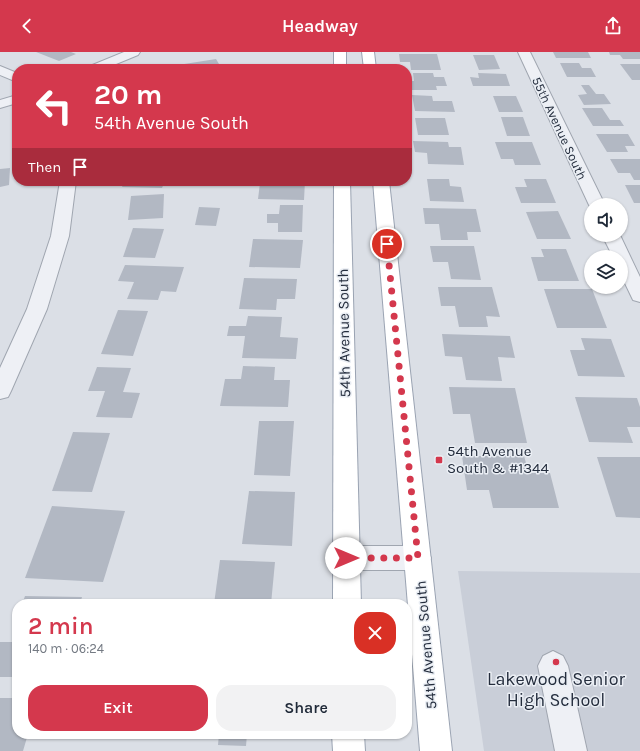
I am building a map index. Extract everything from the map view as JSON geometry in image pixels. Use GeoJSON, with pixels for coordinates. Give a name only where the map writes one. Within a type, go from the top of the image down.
{"type":"FeatureCollection","features":[{"type":"Feature","properties":{"kind":"main road"},"geometry":{"type":"LineString","coordinates":[[340,52],[340,64]]}},
{"type":"Feature","properties":{"kind":"main road"},"geometry":{"type":"LineString","coordinates":[[368,52],[369,64]]}},
{"type":"Feature","properties":{"kind":"main road","name":"54th Avenue South"},"geometry":{"type":"LineString","coordinates":[[342,186],[347,599]]}},
{"type":"Feature","properties":{"kind":"main road","name":"54th Avenue South"},"geometry":{"type":"LineString","coordinates":[[381,186],[436,751]]}},
{"type":"Feature","properties":{"kind":"main road"},"geometry":{"type":"LineString","coordinates":[[348,739],[348,751]]}},
{"type":"Feature","properties":{"kind":"street"},"geometry":{"type":"LineString","coordinates":[[106,64],[134,52]]}},
{"type":"Feature","properties":{"kind":"street","name":"55th Avenue South"},"geometry":{"type":"LineString","coordinates":[[524,52],[594,198]]}},
{"type":"Feature","properties":{"kind":"street"},"geometry":{"type":"LineString","coordinates":[[0,70],[12,76]]}},
{"type":"Feature","properties":{"kind":"street"},"geometry":{"type":"LineString","coordinates":[[0,104],[12,100]]}},
{"type":"Feature","properties":{"kind":"street"},"geometry":{"type":"LineString","coordinates":[[0,390],[39,301],[60,236],[67,186]]}},
{"type":"Feature","properties":{"kind":"street"},"geometry":{"type":"LineString","coordinates":[[614,242],[640,296]]}},
{"type":"Feature","properties":{"kind":"street"},"geometry":{"type":"LineString","coordinates":[[346,558],[418,558]]}},
{"type":"Feature","properties":{"kind":"street"},"geometry":{"type":"LineString","coordinates":[[553,666],[572,751]]}},
{"type":"Feature","properties":{"kind":"shaded area","name":"Lakewood Senior High School"},"geometry":{"type":"Polygon","coordinates":[[[458,571],[640,573],[640,751],[484,751],[458,571]]]}},
{"type":"Feature","properties":{"kind":"building"},"geometry":{"type":"Polygon","coordinates":[[[36,52],[71,52],[76,54],[59,61],[36,52]]]}},
{"type":"Feature","properties":{"kind":"building"},"geometry":{"type":"Polygon","coordinates":[[[553,52],[588,52],[591,58],[556,58],[553,52]]]}},
{"type":"Feature","properties":{"kind":"building"},"geometry":{"type":"Polygon","coordinates":[[[609,52],[640,52],[640,59],[623,59],[620,55],[610,55],[609,52]]]}},
{"type":"Feature","properties":{"kind":"building"},"geometry":{"type":"Polygon","coordinates":[[[399,54],[437,54],[441,70],[412,70],[412,64],[410,64],[410,62],[400,62],[399,54]]]}},
{"type":"Feature","properties":{"kind":"building"},"geometry":{"type":"Polygon","coordinates":[[[473,55],[494,55],[500,69],[479,70],[473,55]]]}},
{"type":"Feature","properties":{"kind":"building"},"geometry":{"type":"Polygon","coordinates":[[[216,59],[219,64],[184,64],[216,59]]]}},
{"type":"Feature","properties":{"kind":"building"},"geometry":{"type":"Polygon","coordinates":[[[560,63],[579,63],[582,68],[591,68],[596,77],[567,77],[560,63]]]}},
{"type":"Feature","properties":{"kind":"building"},"geometry":{"type":"Polygon","coordinates":[[[620,64],[640,64],[640,80],[632,80],[620,64]]]}},
{"type":"Feature","properties":{"kind":"building"},"geometry":{"type":"Polygon","coordinates":[[[413,73],[433,73],[434,77],[444,77],[447,86],[436,86],[437,90],[412,90],[412,81],[414,81],[413,73]]]}},
{"type":"Feature","properties":{"kind":"building"},"geometry":{"type":"Polygon","coordinates":[[[478,73],[506,74],[510,86],[473,86],[470,77],[479,78],[478,73]]]}},
{"type":"Feature","properties":{"kind":"building"},"geometry":{"type":"Polygon","coordinates":[[[581,85],[589,85],[596,94],[604,94],[611,104],[584,105],[578,95],[587,94],[581,85]]]}},
{"type":"Feature","properties":{"kind":"building"},"geometry":{"type":"Polygon","coordinates":[[[412,95],[432,96],[433,101],[452,101],[455,112],[415,111],[412,95]]]}},
{"type":"Feature","properties":{"kind":"building"},"geometry":{"type":"Polygon","coordinates":[[[493,96],[516,96],[523,112],[499,112],[493,96]]]}},
{"type":"Feature","properties":{"kind":"building"},"geometry":{"type":"Polygon","coordinates":[[[582,108],[602,108],[610,120],[620,120],[624,126],[593,126],[582,108]]]}},
{"type":"Feature","properties":{"kind":"building"},"geometry":{"type":"Polygon","coordinates":[[[501,117],[523,117],[530,136],[507,136],[501,117]]]}},
{"type":"Feature","properties":{"kind":"building"},"geometry":{"type":"Polygon","coordinates":[[[415,118],[445,118],[449,135],[418,135],[415,118]]]}},
{"type":"Feature","properties":{"kind":"building"},"geometry":{"type":"Polygon","coordinates":[[[596,134],[628,134],[635,146],[625,146],[628,152],[607,152],[596,134]]]}},
{"type":"Feature","properties":{"kind":"building"},"geometry":{"type":"Polygon","coordinates":[[[413,141],[448,142],[449,147],[461,147],[464,165],[428,164],[427,153],[415,152],[413,141]]]}},
{"type":"Feature","properties":{"kind":"building"},"geometry":{"type":"Polygon","coordinates":[[[495,142],[532,142],[541,165],[515,165],[513,159],[501,159],[495,142]]]}},
{"type":"Feature","properties":{"kind":"building"},"geometry":{"type":"Polygon","coordinates":[[[610,159],[640,159],[640,180],[634,180],[630,173],[618,173],[610,159]]]}},
{"type":"Feature","properties":{"kind":"building"},"geometry":{"type":"Polygon","coordinates":[[[10,168],[9,185],[0,187],[0,169],[10,168]]]}},
{"type":"Feature","properties":{"kind":"building"},"geometry":{"type":"Polygon","coordinates":[[[427,179],[449,179],[450,186],[461,187],[464,202],[430,201],[427,179]]]}},
{"type":"Feature","properties":{"kind":"building"},"geometry":{"type":"Polygon","coordinates":[[[524,179],[546,179],[556,203],[521,203],[515,187],[527,187],[524,179]]]}},
{"type":"Feature","properties":{"kind":"building"},"geometry":{"type":"Polygon","coordinates":[[[625,185],[640,185],[640,203],[634,203],[625,185]]]}},
{"type":"Feature","properties":{"kind":"building"},"geometry":{"type":"Polygon","coordinates":[[[122,186],[163,186],[162,188],[122,186]]]}},
{"type":"Feature","properties":{"kind":"building"},"geometry":{"type":"Polygon","coordinates":[[[260,186],[305,186],[304,200],[258,199],[260,186]]]}},
{"type":"Feature","properties":{"kind":"building"},"geometry":{"type":"Polygon","coordinates":[[[164,194],[163,218],[128,220],[131,196],[164,194]]]}},
{"type":"Feature","properties":{"kind":"building"},"geometry":{"type":"Polygon","coordinates":[[[280,205],[303,205],[302,232],[278,232],[278,223],[267,223],[267,214],[279,214],[280,205]]]}},
{"type":"Feature","properties":{"kind":"building"},"geometry":{"type":"Polygon","coordinates":[[[199,207],[220,208],[216,226],[195,225],[199,207]]]}},
{"type":"Feature","properties":{"kind":"building"},"geometry":{"type":"Polygon","coordinates":[[[423,208],[476,209],[481,232],[467,232],[468,240],[441,240],[439,224],[425,224],[423,208]]]}},
{"type":"Feature","properties":{"kind":"building"},"geometry":{"type":"Polygon","coordinates":[[[558,211],[571,239],[537,239],[526,212],[558,211]]]}},
{"type":"Feature","properties":{"kind":"building"},"geometry":{"type":"Polygon","coordinates":[[[133,228],[164,229],[155,258],[123,257],[133,228]]]}},
{"type":"Feature","properties":{"kind":"building"},"geometry":{"type":"Polygon","coordinates":[[[253,239],[303,240],[300,268],[249,267],[253,239]]]}},
{"type":"Feature","properties":{"kind":"building"},"geometry":{"type":"Polygon","coordinates":[[[430,246],[474,246],[481,280],[451,279],[448,262],[433,262],[430,246]]]}},
{"type":"Feature","properties":{"kind":"building"},"geometry":{"type":"Polygon","coordinates":[[[541,249],[566,249],[579,281],[538,281],[531,257],[544,257],[541,249]]]}},
{"type":"Feature","properties":{"kind":"building"},"geometry":{"type":"Polygon","coordinates":[[[125,265],[184,267],[176,292],[161,291],[158,300],[127,299],[134,282],[118,281],[125,265]]]}},
{"type":"Feature","properties":{"kind":"building"},"geometry":{"type":"Polygon","coordinates":[[[244,278],[297,279],[295,299],[277,299],[276,310],[239,309],[244,278]]]}},
{"type":"Feature","properties":{"kind":"building"},"geometry":{"type":"Polygon","coordinates":[[[438,287],[492,287],[500,317],[486,316],[488,327],[459,327],[455,306],[441,306],[438,287]]]}},
{"type":"Feature","properties":{"kind":"building"},"geometry":{"type":"Polygon","coordinates":[[[544,289],[584,289],[584,294],[594,294],[607,328],[557,328],[544,289]]]}},
{"type":"Feature","properties":{"kind":"building"},"geometry":{"type":"Polygon","coordinates":[[[118,310],[148,311],[133,356],[101,354],[118,310]]]}},
{"type":"Feature","properties":{"kind":"building"},"geometry":{"type":"Polygon","coordinates":[[[248,316],[282,317],[280,337],[298,338],[296,359],[242,358],[245,336],[227,336],[229,326],[246,326],[248,316]]]}},
{"type":"Feature","properties":{"kind":"building"},"geometry":{"type":"Polygon","coordinates":[[[442,334],[510,336],[515,358],[498,357],[502,381],[466,380],[462,357],[445,356],[442,334]]]}},
{"type":"Feature","properties":{"kind":"building"},"geometry":{"type":"Polygon","coordinates":[[[581,338],[611,339],[625,377],[578,376],[570,350],[585,350],[581,338]]]}},
{"type":"Feature","properties":{"kind":"building"},"geometry":{"type":"Polygon","coordinates":[[[243,366],[275,367],[274,380],[290,380],[288,407],[220,406],[225,379],[241,379],[243,366]]]}},
{"type":"Feature","properties":{"kind":"building"},"geometry":{"type":"Polygon","coordinates":[[[97,367],[131,368],[123,392],[140,393],[132,418],[96,417],[105,391],[88,391],[97,367]]]}},
{"type":"Feature","properties":{"kind":"building"},"geometry":{"type":"Polygon","coordinates":[[[449,387],[515,388],[527,443],[475,443],[470,414],[453,414],[449,387]]]}},
{"type":"Feature","properties":{"kind":"building"},"geometry":{"type":"Polygon","coordinates":[[[575,397],[637,398],[640,407],[640,427],[627,427],[633,443],[589,442],[575,397]]]}},
{"type":"Feature","properties":{"kind":"building"},"geometry":{"type":"Polygon","coordinates":[[[259,421],[294,421],[290,476],[254,475],[259,421]]]}},
{"type":"Feature","properties":{"kind":"building"},"geometry":{"type":"Polygon","coordinates":[[[73,432],[110,433],[92,492],[52,491],[73,432]]]}},
{"type":"Feature","properties":{"kind":"building"},"geometry":{"type":"Polygon","coordinates":[[[462,456],[524,456],[529,473],[550,473],[559,508],[493,508],[489,490],[467,490],[462,456]]]}},
{"type":"Feature","properties":{"kind":"building"},"geometry":{"type":"Polygon","coordinates":[[[597,457],[640,457],[640,518],[616,517],[597,457]]]}},
{"type":"Feature","properties":{"kind":"building"},"geometry":{"type":"Polygon","coordinates":[[[249,491],[295,492],[292,546],[242,544],[249,491]]]}},
{"type":"Feature","properties":{"kind":"building"},"geometry":{"type":"Polygon","coordinates":[[[52,506],[125,511],[103,582],[25,578],[52,506]]]}},
{"type":"Feature","properties":{"kind":"building"},"geometry":{"type":"Polygon","coordinates":[[[220,560],[275,562],[271,599],[215,599],[220,560]]]}},
{"type":"Feature","properties":{"kind":"building"},"geometry":{"type":"Polygon","coordinates":[[[25,596],[82,597],[81,599],[24,599],[25,596]]]}},
{"type":"Feature","properties":{"kind":"building"},"geometry":{"type":"Polygon","coordinates":[[[0,642],[12,642],[12,677],[0,677],[0,642]]]}},
{"type":"Feature","properties":{"kind":"building"},"geometry":{"type":"Polygon","coordinates":[[[0,698],[12,698],[12,739],[27,739],[23,751],[0,751],[0,698]]]}},
{"type":"Feature","properties":{"kind":"building"},"geometry":{"type":"Polygon","coordinates":[[[219,739],[247,739],[246,746],[218,745],[219,739]]]}},
{"type":"Feature","properties":{"kind":"place","name":"54th Avenue South & #1344"},"geometry":{"type":"Point","coordinates":[439,460]}},
{"type":"Feature","properties":{"kind":"place","name":"Lakewood Senior High School"},"geometry":{"type":"Point","coordinates":[556,662]}},
{"type":"Feature","properties":{"kind":"route"},"geometry":{"type":"LineString","coordinates":[[346,558],[418,558],[387,244]]}}]}
